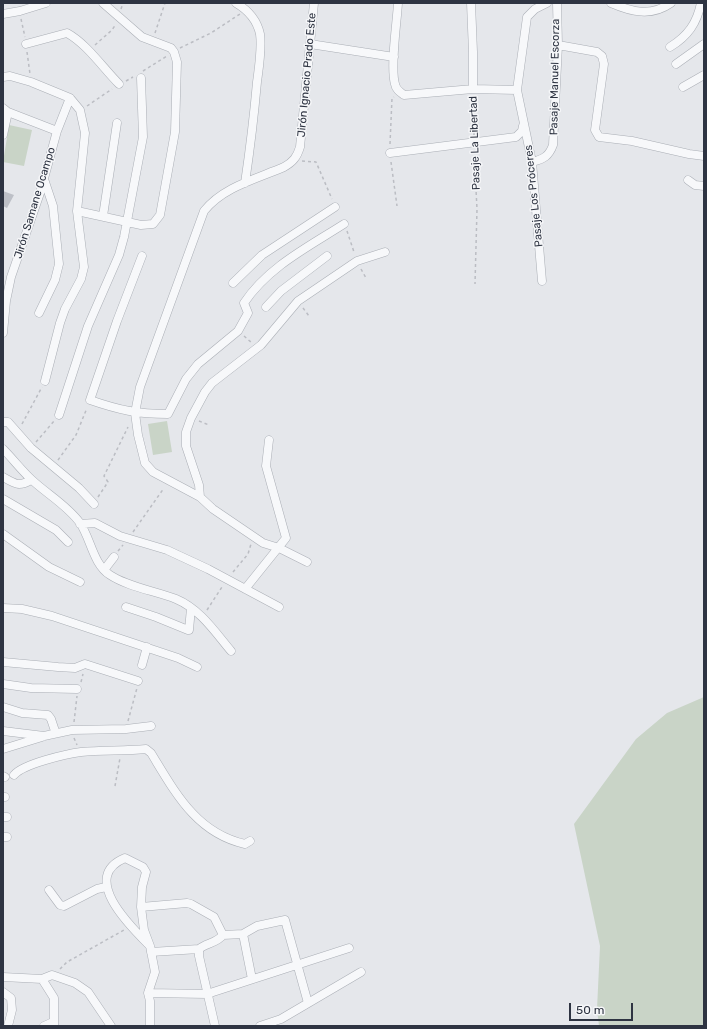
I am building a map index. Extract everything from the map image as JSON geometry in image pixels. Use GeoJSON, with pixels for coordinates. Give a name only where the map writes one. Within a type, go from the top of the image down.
{"type":"FeatureCollection","features":[{"type":"Feature","properties":{"kind":"street"},"geometry":{"type":"LineString","coordinates":[[3,14],[20,11],[46,3]]}},
{"type":"Feature","properties":{"kind":"street"},"geometry":{"type":"LineString","coordinates":[[77,211],[147,225],[157,220],[160,215],[175,132],[176,62],[174,52],[171,48],[142,37],[103,3]]}},
{"type":"Feature","properties":{"kind":"street"},"geometry":{"type":"LineString","coordinates":[[236,3],[246,9],[255,21],[260,33],[260,49],[252,133],[245,183]]}},
{"type":"Feature","properties":{"kind":"street","name":"Jirón Ignacio Prado Este"},"geometry":{"type":"LineString","coordinates":[[292,162],[298,155],[300,147],[314,3]]}},
{"type":"Feature","properties":{"kind":"street"},"geometry":{"type":"LineString","coordinates":[[398,3],[394,57],[394,84],[398,91],[404,95],[473,89],[517,90]]}},
{"type":"Feature","properties":{"kind":"street","name":"Pasaje La Libertad"},"geometry":{"type":"LineString","coordinates":[[471,3],[474,52],[473,89]]}},
{"type":"Feature","properties":{"kind":"street","name":"Pasaje Los Próceres"},"geometry":{"type":"LineString","coordinates":[[542,281],[532,162],[523,126],[517,90],[527,17],[535,9],[547,3]]}},
{"type":"Feature","properties":{"kind":"street","name":"Pasaje Manuel Escorza"},"geometry":{"type":"LineString","coordinates":[[532,162],[545,158],[551,152],[553,145],[558,45],[557,3]]}},
{"type":"Feature","properties":{"kind":"street"},"geometry":{"type":"LineString","coordinates":[[611,3],[630,11],[647,13],[663,9],[671,3]]}},
{"type":"Feature","properties":{"kind":"street"},"geometry":{"type":"LineString","coordinates":[[670,47],[688,34],[699,16],[701,3]]}},
{"type":"Feature","properties":{"kind":"street"},"geometry":{"type":"LineString","coordinates":[[26,44],[67,34],[73,37],[88,51],[119,84]]}},
{"type":"Feature","properties":{"kind":"street"},"geometry":{"type":"LineString","coordinates":[[310,44],[394,57]]}},
{"type":"Feature","properties":{"kind":"street"},"geometry":{"type":"LineString","coordinates":[[676,64],[704,44]]}},
{"type":"Feature","properties":{"kind":"street"},"geometry":{"type":"LineString","coordinates":[[558,45],[597,52],[602,56],[604,64],[595,130],[599,137],[632,141],[704,156]]}},
{"type":"Feature","properties":{"kind":"street"},"geometry":{"type":"LineString","coordinates":[[683,87],[704,75]]}},
{"type":"Feature","properties":{"kind":"street"},"geometry":{"type":"LineString","coordinates":[[3,77],[10,76],[31,82],[70,98],[80,110],[85,133],[77,211],[84,268],[81,279],[65,309],[60,323],[45,381]]}},
{"type":"Feature","properties":{"kind":"street"},"geometry":{"type":"LineString","coordinates":[[59,415],[88,326],[119,255],[143,137],[141,78]]}},
{"type":"Feature","properties":{"kind":"street","name":"Jirón Samane Ocampo"},"geometry":{"type":"LineString","coordinates":[[3,333],[4,307],[11,277],[44,179],[57,132],[70,98]]}},
{"type":"Feature","properties":{"kind":"street"},"geometry":{"type":"LineString","coordinates":[[3,135],[5,110],[57,132]]}},
{"type":"Feature","properties":{"kind":"street"},"geometry":{"type":"LineString","coordinates":[[103,216],[117,123]]}},
{"type":"Feature","properties":{"kind":"street"},"geometry":{"type":"LineString","coordinates":[[390,153],[516,137],[522,131],[523,126]]}},
{"type":"Feature","properties":{"kind":"street"},"geometry":{"type":"LineString","coordinates":[[292,162],[284,168],[223,193],[212,201],[204,211],[140,387],[135,413],[139,443],[145,463],[153,472],[200,497],[213,509],[263,543],[278,548],[306,562]]}},
{"type":"Feature","properties":{"kind":"street"},"geometry":{"type":"LineString","coordinates":[[39,313],[55,280],[59,264],[53,206],[44,179]]}},
{"type":"Feature","properties":{"kind":"street"},"geometry":{"type":"LineString","coordinates":[[688,180],[695,185],[704,186]]}},
{"type":"Feature","properties":{"kind":"street"},"geometry":{"type":"LineString","coordinates":[[233,283],[262,254],[335,207]]}},
{"type":"Feature","properties":{"kind":"street"},"geometry":{"type":"LineString","coordinates":[[142,256],[117,320],[90,400],[119,410],[135,413],[169,414],[186,379],[198,364],[238,331],[248,313],[244,304],[277,266],[344,224]]}},
{"type":"Feature","properties":{"kind":"street"},"geometry":{"type":"LineString","coordinates":[[200,497],[198,485],[186,446],[186,432],[191,418],[205,392],[212,383],[257,348],[298,301],[357,261],[385,252]]}},
{"type":"Feature","properties":{"kind":"street"},"geometry":{"type":"LineString","coordinates":[[266,307],[281,291],[327,256]]}},
{"type":"Feature","properties":{"kind":"street"},"geometry":{"type":"LineString","coordinates":[[3,422],[8,422],[15,432],[31,448],[94,504]]}},
{"type":"Feature","properties":{"kind":"street"},"geometry":{"type":"LineString","coordinates":[[245,589],[287,535],[266,466],[269,440]]}},
{"type":"Feature","properties":{"kind":"street"},"geometry":{"type":"LineString","coordinates":[[3,449],[31,480],[66,509],[80,524],[91,549],[104,570],[117,578],[178,600],[191,608],[203,617],[231,651]]}},
{"type":"Feature","properties":{"kind":"street"},"geometry":{"type":"LineString","coordinates":[[3,477],[13,483],[23,485],[31,480]]}},
{"type":"Feature","properties":{"kind":"street"},"geometry":{"type":"LineString","coordinates":[[3,499],[56,530],[68,542]]}},
{"type":"Feature","properties":{"kind":"street"},"geometry":{"type":"LineString","coordinates":[[80,524],[95,523],[128,539],[166,550],[208,569],[280,607]]}},
{"type":"Feature","properties":{"kind":"street"},"geometry":{"type":"LineString","coordinates":[[3,534],[49,567],[80,582]]}},
{"type":"Feature","properties":{"kind":"street"},"geometry":{"type":"LineString","coordinates":[[104,570],[114,557]]}},
{"type":"Feature","properties":{"kind":"street"},"geometry":{"type":"LineString","coordinates":[[126,607],[188,630],[191,608]]}},
{"type":"Feature","properties":{"kind":"street"},"geometry":{"type":"LineString","coordinates":[[3,608],[22,609],[52,616],[147,647],[178,658],[197,667]]}},
{"type":"Feature","properties":{"kind":"street"},"geometry":{"type":"LineString","coordinates":[[142,665],[147,647]]}},
{"type":"Feature","properties":{"kind":"street"},"geometry":{"type":"LineString","coordinates":[[3,662],[75,668],[85,664],[138,681]]}},
{"type":"Feature","properties":{"kind":"street"},"geometry":{"type":"LineString","coordinates":[[3,684],[31,688],[76,689]]}},
{"type":"Feature","properties":{"kind":"street"},"geometry":{"type":"LineString","coordinates":[[3,708],[22,713],[48,715],[55,726],[55,731],[53,734]]}},
{"type":"Feature","properties":{"kind":"street"},"geometry":{"type":"LineString","coordinates":[[3,749],[44,736],[72,730],[126,729],[151,726]]}},
{"type":"Feature","properties":{"kind":"street"},"geometry":{"type":"LineString","coordinates":[[3,731],[44,736]]}},
{"type":"Feature","properties":{"kind":"street"},"geometry":{"type":"LineString","coordinates":[[14,775],[17,771],[28,766],[80,752],[146,749],[151,753],[169,783],[196,819],[236,842],[245,844],[250,840]]}},
{"type":"Feature","properties":{"kind":"street"},"geometry":{"type":"LineString","coordinates":[[150,1026],[150,1001],[148,992],[155,972],[151,949],[144,930],[141,907],[142,887],[146,872],[143,867],[125,858],[113,865],[108,873],[106,887],[108,894],[130,926],[151,949],[199,949],[204,945],[219,940],[223,935],[243,934],[257,926],[285,920],[308,1003]]}},
{"type":"Feature","properties":{"kind":"street"},"geometry":{"type":"LineString","coordinates":[[49,890],[60,905],[64,906],[97,889],[106,887]]}},
{"type":"Feature","properties":{"kind":"street"},"geometry":{"type":"LineString","coordinates":[[141,907],[187,903],[214,917],[223,935]]}},
{"type":"Feature","properties":{"kind":"street"},"geometry":{"type":"LineString","coordinates":[[243,934],[252,979]]}},
{"type":"Feature","properties":{"kind":"street"},"geometry":{"type":"LineString","coordinates":[[148,992],[207,994],[349,948]]}},
{"type":"Feature","properties":{"kind":"street"},"geometry":{"type":"LineString","coordinates":[[199,949],[207,994],[215,1026]]}},
{"type":"Feature","properties":{"kind":"street"},"geometry":{"type":"LineString","coordinates":[[260,1026],[280,1022],[308,1003],[361,972]]}},
{"type":"Feature","properties":{"kind":"street"},"geometry":{"type":"LineString","coordinates":[[3,977],[42,979],[52,975],[76,983],[88,992],[111,1026]]}},
{"type":"Feature","properties":{"kind":"street"},"geometry":{"type":"LineString","coordinates":[[42,979],[54,998],[54,1024],[44,1026]]}},
{"type":"Feature","properties":{"kind":"street"},"geometry":{"type":"LineString","coordinates":[[3,992],[11,998],[12,1010],[8,1026]]}},
{"type":"Feature","properties":{"kind":"path"},"geometry":{"type":"LineString","coordinates":[[88,51],[112,30],[119,17],[123,3]]}},
{"type":"Feature","properties":{"kind":"path"},"geometry":{"type":"LineString","coordinates":[[152,42],[165,3]]}},
{"type":"Feature","properties":{"kind":"path"},"geometry":{"type":"LineString","coordinates":[[174,52],[211,33],[246,9]]}},
{"type":"Feature","properties":{"kind":"path","name":"Pasaje La Libertad"},"geometry":{"type":"LineString","coordinates":[[473,89],[477,210],[475,284]]}},
{"type":"Feature","properties":{"kind":"path"},"geometry":{"type":"LineString","coordinates":[[292,162],[316,162],[335,207]]}},
{"type":"Feature","properties":{"kind":"path"},"geometry":{"type":"LineString","coordinates":[[344,224],[357,261],[366,278]]}},
{"type":"Feature","properties":{"kind":"path"},"geometry":{"type":"LineString","coordinates":[[238,331],[257,348]]}},
{"type":"Feature","properties":{"kind":"path"},"geometry":{"type":"LineString","coordinates":[[15,432],[25,419],[45,381]]}},
{"type":"Feature","properties":{"kind":"path"},"geometry":{"type":"LineString","coordinates":[[54,467],[76,435],[90,400]]}},
{"type":"Feature","properties":{"kind":"path"},"geometry":{"type":"LineString","coordinates":[[31,448],[59,415]]}},
{"type":"Feature","properties":{"kind":"path"},"geometry":{"type":"LineString","coordinates":[[94,504],[108,482],[104,476],[129,426]]}},
{"type":"Feature","properties":{"kind":"path"},"geometry":{"type":"LineString","coordinates":[[114,557],[168,481]]}},
{"type":"Feature","properties":{"kind":"path"},"geometry":{"type":"LineString","coordinates":[[80,752],[72,730],[78,701],[76,689],[80,684],[85,664]]}},
{"type":"Feature","properties":{"kind":"path"},"geometry":{"type":"LineString","coordinates":[[52,975],[67,962],[130,926]]}},
{"type":"Feature","properties":{"kind":"shaded area"},"geometry":{"type":"Polygon","coordinates":[[[9,125],[32,130],[24,166],[3,162],[9,125]]]}},
{"type":"Feature","properties":{"kind":"shaded area"},"geometry":{"type":"Polygon","coordinates":[[[167,421],[172,452],[153,455],[148,424],[167,421]]]}},
{"type":"Feature","properties":{"kind":"shaded area"},"geometry":{"type":"Polygon","coordinates":[[[704,697],[704,1026],[599,1026],[597,1009],[600,946],[574,824],[636,739],[667,713],[704,697]]]}},
{"type":"Feature","properties":{"kind":"building"},"geometry":{"type":"Polygon","coordinates":[[[3,191],[14,195],[7,208],[3,206],[3,191]]]}}]}
